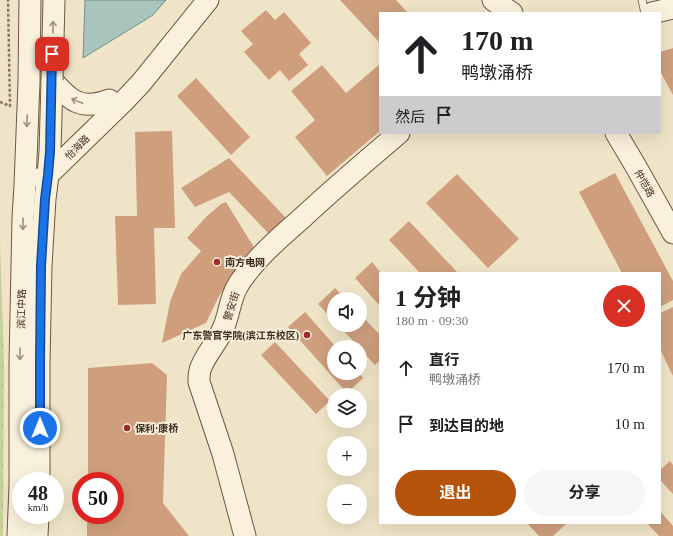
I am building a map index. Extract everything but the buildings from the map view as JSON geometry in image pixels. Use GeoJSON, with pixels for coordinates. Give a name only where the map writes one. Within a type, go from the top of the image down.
{"type":"FeatureCollection","features":[{"type":"Feature","properties":{"kind":"street","name":"滨江中路"},"geometry":{"type":"LineString","coordinates":[[18,536],[20,486],[20,362],[29,82],[30,0]]}},
{"type":"Feature","properties":{"kind":"street","name":"滨江中路"},"geometry":{"type":"LineString","coordinates":[[39,472],[41,266],[45,199],[50,152],[54,0]]}},
{"type":"Feature","properties":{"kind":"street","name":"怡海路"},"geometry":{"type":"LineString","coordinates":[[25,185],[50,152],[109,100],[170,32],[194,0]]}},
{"type":"Feature","properties":{"kind":"street","name":"怡海路"},"geometry":{"type":"LineString","coordinates":[[25,185],[48,175],[142,83],[208,0]]}},
{"type":"Feature","properties":{"kind":"street"},"geometry":{"type":"LineString","coordinates":[[493,0],[511,12]]}},
{"type":"Feature","properties":{"kind":"street"},"geometry":{"type":"LineString","coordinates":[[513,0],[526,12]]}},
{"type":"Feature","properties":{"kind":"street"},"geometry":{"type":"LineString","coordinates":[[656,12],[673,8]]}},
{"type":"Feature","properties":{"kind":"street"},"geometry":{"type":"LineString","coordinates":[[52,80],[63,94],[75,102],[88,105],[109,100]]}},
{"type":"Feature","properties":{"kind":"street","name":"警安街"},"geometry":{"type":"LineString","coordinates":[[245,536],[223,454],[199,382],[200,371],[204,360],[222,333],[233,296],[239,284],[250,269],[285,233],[398,134]]}},
{"type":"Feature","properties":{"kind":"street","name":"仲恺路"},"geometry":{"type":"LineString","coordinates":[[617,134],[673,233]]}},
{"type":"Feature","properties":{"kind":"street"},"geometry":{"type":"LineString","coordinates":[[37,536],[38,524]]}},
{"type":"Feature","properties":{"kind":"lane"},"geometry":{"type":"LineString","coordinates":[[642,0],[645,12]]}},
{"type":"Feature","properties":{"kind":"path"},"geometry":{"type":"LineString","coordinates":[[0,102],[10,106],[8,0]]}},
{"type":"Feature","properties":{"kind":"green space"},"geometry":{"type":"Polygon","coordinates":[[[0,239],[4,363],[3,536],[0,536],[0,239]]]}},
{"type":"Feature","properties":{"kind":"water"},"geometry":{"type":"Polygon","coordinates":[[[85,0],[166,0],[153,15],[83,58],[85,0]]]}},
{"type":"Feature","properties":{"kind":"place","name":"南方电网"},"geometry":{"type":"Point","coordinates":[217,262]}},
{"type":"Feature","properties":{"kind":"place","name":"广东警官学院(滨江东校区)"},"geometry":{"type":"Point","coordinates":[307,335]}},
{"type":"Feature","properties":{"kind":"place","name":"保利·康桥"},"geometry":{"type":"Point","coordinates":[127,428]}},
{"type":"Feature","properties":{"kind":"route"},"geometry":{"type":"LineString","coordinates":[[40,428],[41,266],[45,199],[50,152],[52,54]]}}]}
